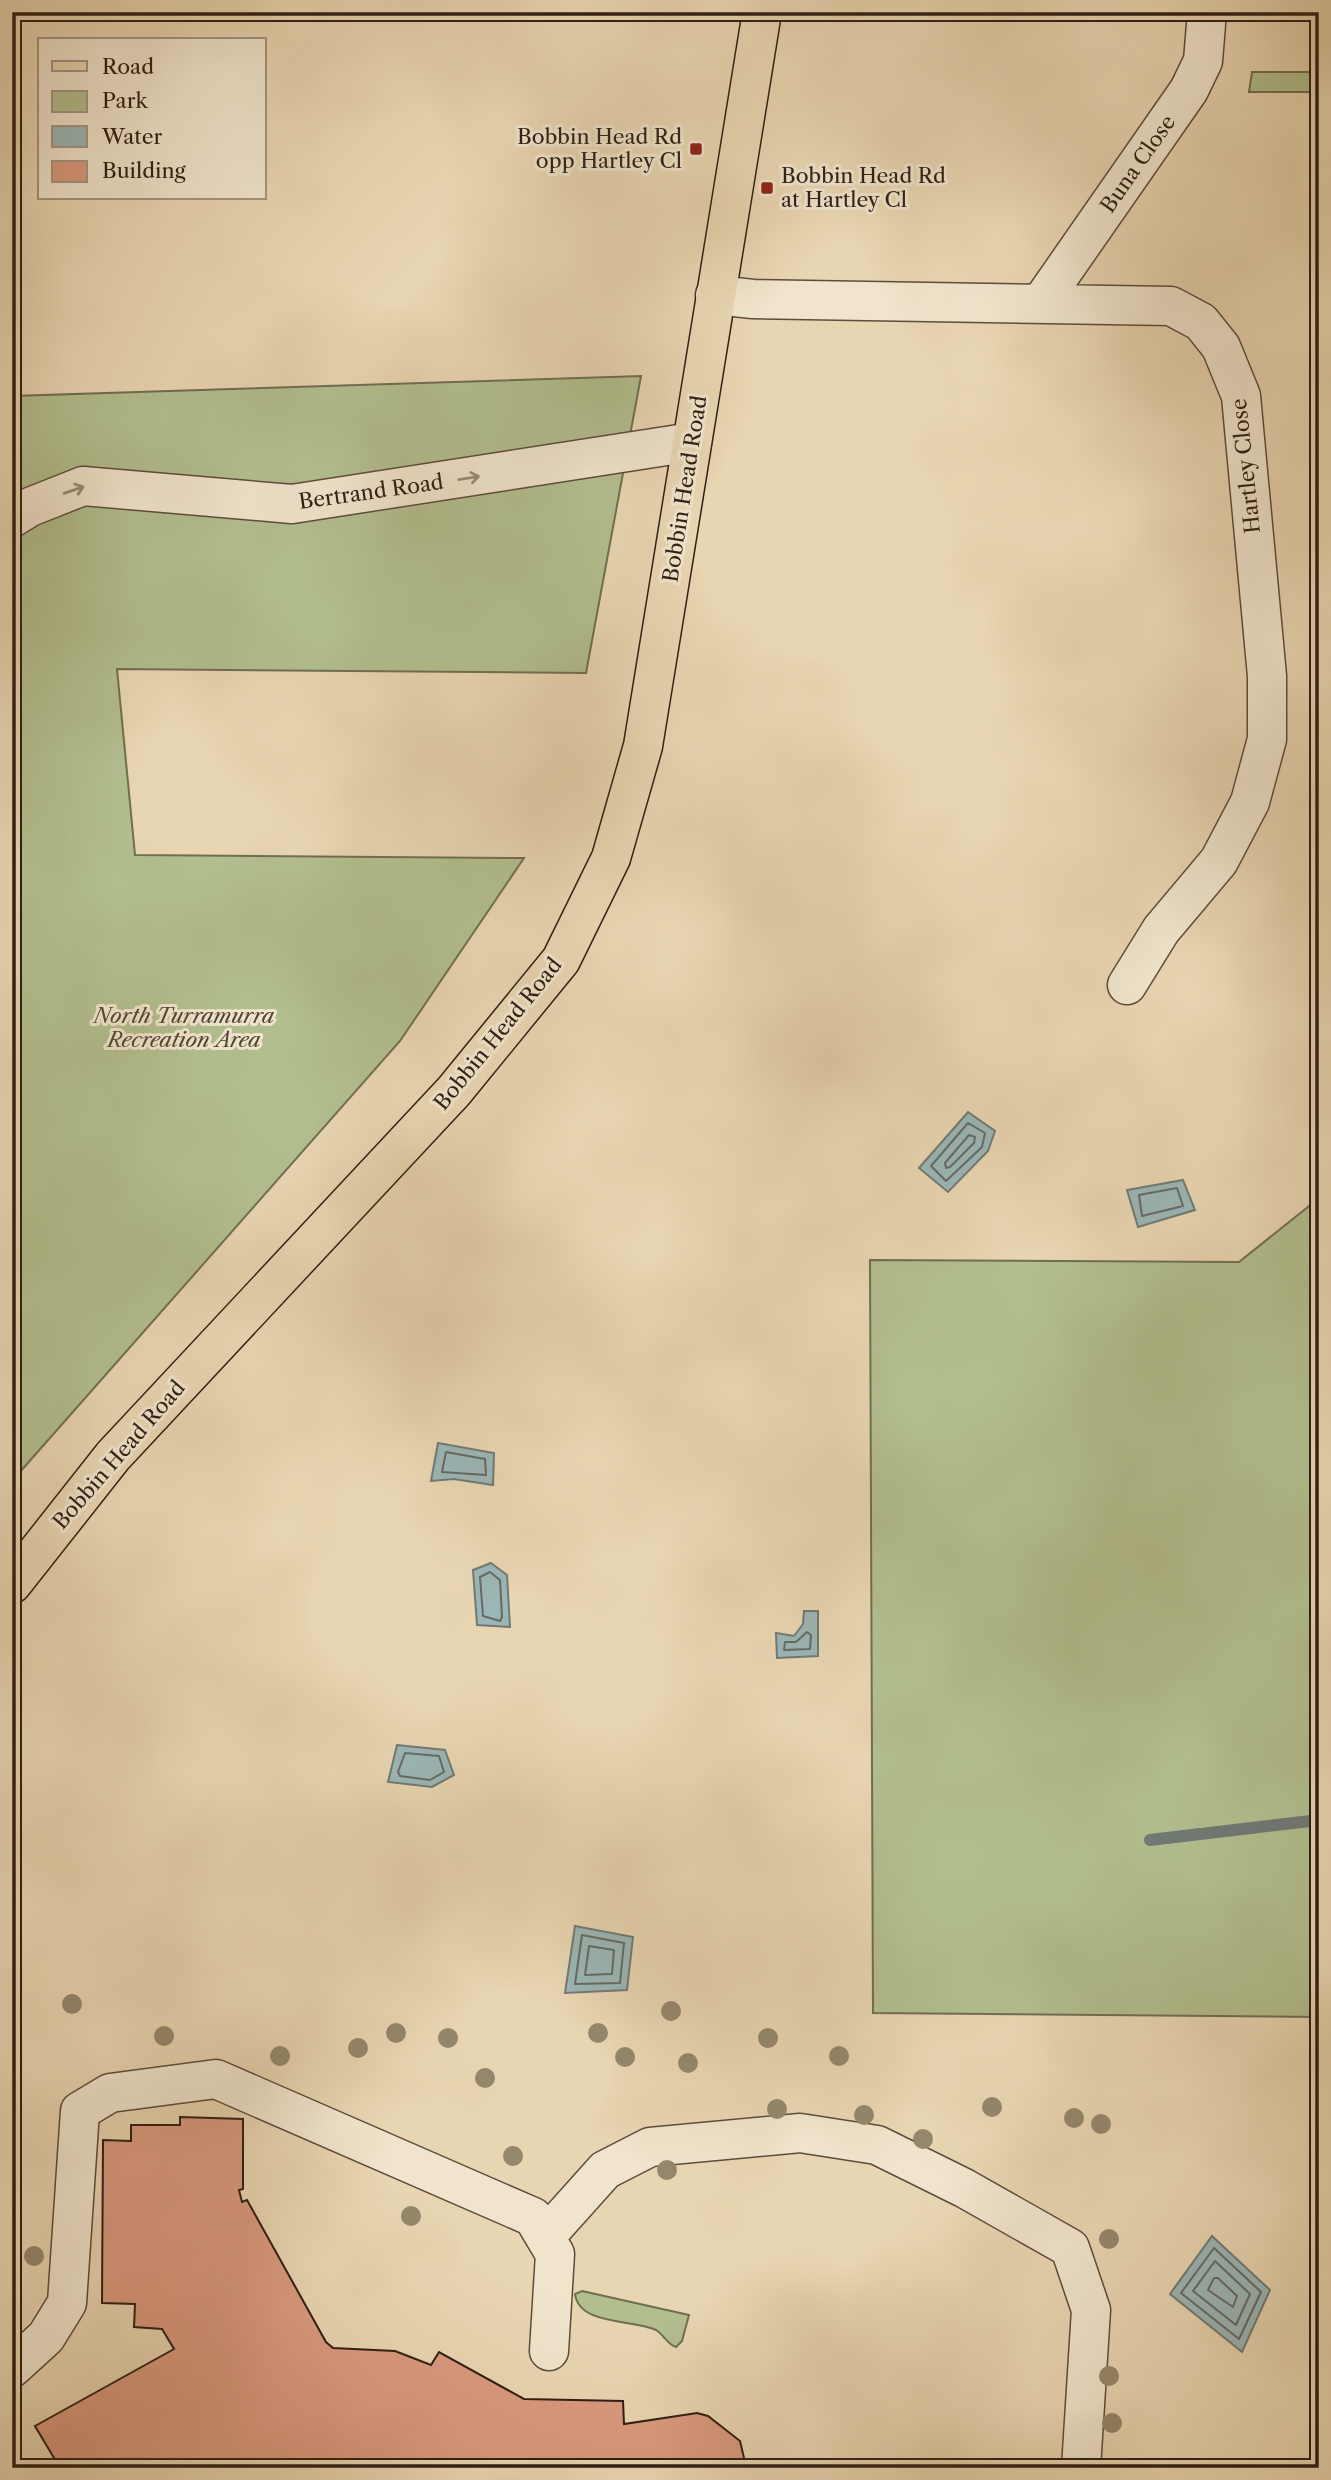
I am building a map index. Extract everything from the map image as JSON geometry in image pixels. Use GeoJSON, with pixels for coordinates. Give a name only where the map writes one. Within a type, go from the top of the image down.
{"type":"FeatureCollection","features":[{"type":"Feature","properties":{"kind":"main road","name":"Bobbin Head Road"},"geometry":{"type":"LineString","coordinates":[[12,1584],[113,1456],[454,1091],[561,960],[611,858],[643,746],[762,12]]}},
{"type":"Feature","properties":{"kind":"street","name":"Buna Close"},"geometry":{"type":"LineString","coordinates":[[1040,304],[1189,90],[1203,61],[1207,12]]}},
{"type":"Feature","properties":{"kind":"street","name":"Hartley Close"},"geometry":{"type":"LineString","coordinates":[[715,295],[753,299],[1171,306],[1201,322],[1222,347],[1241,396],[1267,676],[1267,739],[1250,802],[1219,861],[1161,930],[1127,985]]}},
{"type":"Feature","properties":{"kind":"street","name":"Bertrand Road"},"geometry":{"type":"LineString","coordinates":[[12,518],[30,507],[83,486],[292,504],[692,442]]}},
{"type":"Feature","properties":{"kind":"street"},"geometry":{"type":"LineString","coordinates":[[12,2368],[46,2337],[67,2304],[80,2111],[110,2093],[216,2079],[533,2217],[555,2254],[549,2351]]}},
{"type":"Feature","properties":{"kind":"street"},"geometry":{"type":"LineString","coordinates":[[545,2237],[605,2170],[650,2147],[800,2133],[877,2145],[964,2188],[1070,2248],[1091,2310],[1081,2468]]}},
{"type":"Feature","properties":{"kind":"green space"},"geometry":{"type":"Polygon","coordinates":[[[1252,72],[1319,72],[1319,92],[1249,92],[1252,72]]]}},
{"type":"Feature","properties":{"kind":"green space","name":"North Turramurra Recreation Area"},"geometry":{"type":"Polygon","coordinates":[[[641,376],[586,673],[117,669],[135,855],[524,858],[400,1041],[12,1481],[12,396],[641,376]]]}},
{"type":"Feature","properties":{"kind":"green space"},"geometry":{"type":"Polygon","coordinates":[[[1319,1198],[1319,2017],[873,2013],[870,1260],[1239,1262],[1319,1198]]]}},
{"type":"Feature","properties":{"kind":"green space"},"geometry":{"type":"Polygon","coordinates":[[[582,2291],[689,2315],[682,2341],[676,2347],[656,2330],[597,2317],[586,2312],[575,2294],[582,2291]]]}},
{"type":"Feature","properties":{"kind":"water"},"geometry":{"type":"Polygon","coordinates":[[[968,1112],[995,1131],[988,1151],[948,1192],[919,1168],[968,1112]]]}},
{"type":"Feature","properties":{"kind":"water"},"geometry":{"type":"Polygon","coordinates":[[[1183,1180],[1195,1210],[1138,1227],[1127,1190],[1183,1180]]]}},
{"type":"Feature","properties":{"kind":"water"},"geometry":{"type":"Polygon","coordinates":[[[438,1443],[494,1453],[493,1485],[454,1479],[431,1481],[438,1443]]]}},
{"type":"Feature","properties":{"kind":"water"},"geometry":{"type":"Polygon","coordinates":[[[491,1563],[507,1575],[510,1627],[477,1625],[473,1570],[491,1563]]]}},
{"type":"Feature","properties":{"kind":"water"},"geometry":{"type":"Polygon","coordinates":[[[804,1611],[818,1611],[818,1656],[777,1658],[776,1633],[794,1636],[803,1624],[804,1611]]]}},
{"type":"Feature","properties":{"kind":"water"},"geometry":{"type":"Polygon","coordinates":[[[397,1745],[445,1750],[454,1775],[432,1787],[388,1782],[397,1745]]]}},
{"type":"Feature","properties":{"kind":"water"},"geometry":{"type":"Polygon","coordinates":[[[575,1926],[633,1937],[627,1990],[565,1993],[575,1926]]]}},
{"type":"Feature","properties":{"kind":"water"},"geometry":{"type":"Polygon","coordinates":[[[1212,2236],[1270,2290],[1242,2352],[1170,2294],[1212,2236]]]}},
{"type":"Feature","properties":{"kind":"building"},"geometry":{"type":"Polygon","coordinates":[[[180,2117],[243,2119],[243,2189],[239,2190],[242,2202],[247,2200],[326,2342],[333,2348],[395,2351],[431,2365],[439,2352],[524,2399],[623,2401],[624,2424],[697,2413],[708,2416],[740,2441],[744,2458],[741,2468],[60,2468],[35,2426],[174,2349],[162,2329],[134,2327],[135,2304],[102,2303],[103,2140],[131,2141],[131,2125],[180,2125],[180,2117]]]}},
{"type":"Feature","properties":{"kind":"waterway"},"geometry":{"type":"LineString","coordinates":[[1150,1840],[1319,1820]]}},
{"type":"Feature","properties":{"kind":"place","name":"Bobbin Head Rd opp Hartley Cl"},"geometry":{"type":"Point","coordinates":[696,149]}},
{"type":"Feature","properties":{"kind":"place","name":"Bobbin Head Rd at Hartley Cl"},"geometry":{"type":"Point","coordinates":[767,188]}}]}
